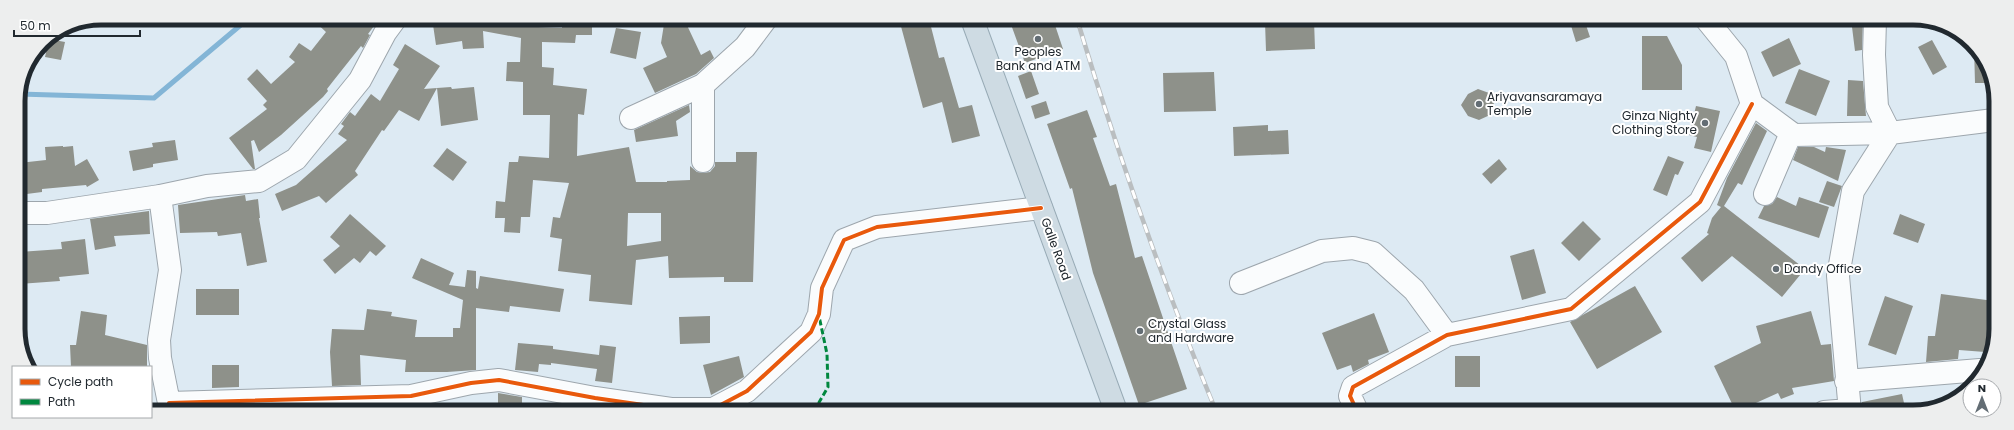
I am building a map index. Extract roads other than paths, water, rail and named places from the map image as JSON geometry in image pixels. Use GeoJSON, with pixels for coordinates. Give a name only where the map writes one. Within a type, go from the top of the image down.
{"type":"FeatureCollection","features":[{"type":"Feature","properties":{"kind":"highway","name":"Galle Road"},"geometry":{"type":"LineString","coordinates":[[974,25],[1114,405]]}},
{"type":"Feature","properties":{"kind":"street"},"geometry":{"type":"LineString","coordinates":[[25,214],[47,212],[160,196],[207,186],[258,181],[296,159],[360,80],[385,33],[391,25]]}},
{"type":"Feature","properties":{"kind":"street"},"geometry":{"type":"LineString","coordinates":[[631,118],[703,85],[745,47],[762,25]]}},
{"type":"Feature","properties":{"kind":"street"},"geometry":{"type":"LineString","coordinates":[[1711,25],[1736,56],[1752,104],[1794,135],[1890,133],[1989,121]]}},
{"type":"Feature","properties":{"kind":"street"},"geometry":{"type":"LineString","coordinates":[[1875,25],[1874,55],[1877,108],[1890,133]]}},
{"type":"Feature","properties":{"kind":"street"},"geometry":{"type":"LineString","coordinates":[[703,85],[703,161]]}},
{"type":"Feature","properties":{"kind":"street"},"geometry":{"type":"LineString","coordinates":[[1354,405],[1350,396],[1353,387],[1447,335],[1571,309],[1700,202],[1752,104]]}},
{"type":"Feature","properties":{"kind":"street"},"geometry":{"type":"LineString","coordinates":[[1765,194],[1791,133]]}},
{"type":"Feature","properties":{"kind":"street"},"geometry":{"type":"LineString","coordinates":[[1849,405],[1838,276],[1853,191],[1890,133]]}},
{"type":"Feature","properties":{"kind":"street"},"geometry":{"type":"LineString","coordinates":[[160,196],[170,270],[159,340],[160,358],[169,405]]}},
{"type":"Feature","properties":{"kind":"street"},"geometry":{"type":"LineString","coordinates":[[721,405],[747,391],[811,332],[819,314],[822,288],[844,240],[877,227],[1041,208]]}},
{"type":"Feature","properties":{"kind":"street"},"geometry":{"type":"LineString","coordinates":[[1241,283],[1322,251],[1353,248],[1373,253],[1414,290],[1447,335]]}},
{"type":"Feature","properties":{"kind":"street"},"geometry":{"type":"LineString","coordinates":[[1846,381],[1977,370]]}},
{"type":"Feature","properties":{"kind":"street"},"geometry":{"type":"LineString","coordinates":[[213,405],[411,396],[471,383],[499,380],[647,405]]}},
{"type":"Feature","properties":{"kind":"waterway"},"geometry":{"type":"LineString","coordinates":[[25,94],[154,98],[241,25]]}},
{"type":"Feature","properties":{"kind":"railway"},"geometry":{"type":"LineString","coordinates":[[1079,25],[1108,118],[1159,266],[1214,405]]}},
{"type":"Feature","properties":{"kind":"place","name":"Peoples Bank and ATM"},"geometry":{"type":"Point","coordinates":[1038,39]}},
{"type":"Feature","properties":{"kind":"place","name":"Ariyavansaramaya Temple"},"geometry":{"type":"Point","coordinates":[1479,104]}},
{"type":"Feature","properties":{"kind":"place","name":"Ginza Nighty Clothing Store"},"geometry":{"type":"Point","coordinates":[1705,123]}},
{"type":"Feature","properties":{"kind":"place","name":"Dandy Office"},"geometry":{"type":"Point","coordinates":[1776,269]}},
{"type":"Feature","properties":{"kind":"place","name":"Crystal Glass and Hardware"},"geometry":{"type":"Point","coordinates":[1140,331]}}]}
